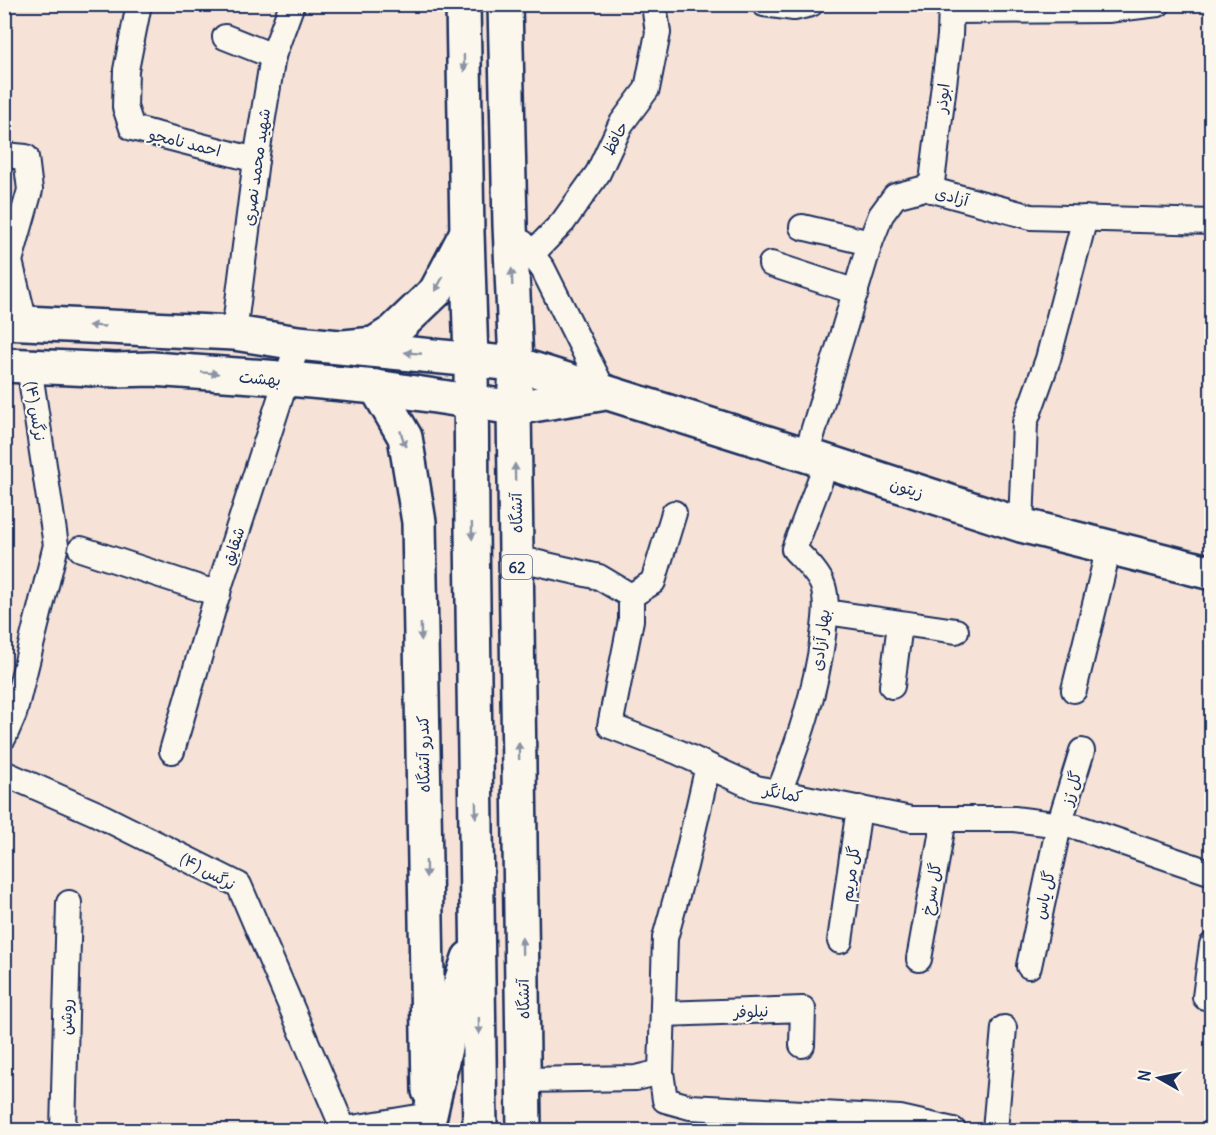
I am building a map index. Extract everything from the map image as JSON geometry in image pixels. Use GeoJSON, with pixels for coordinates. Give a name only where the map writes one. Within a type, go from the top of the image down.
{"type":"FeatureCollection","features":[{"type":"Feature","properties":{"kind":"main road"},"geometry":{"type":"LineString","coordinates":[[463,4],[471,359],[480,1131]]}},
{"type":"Feature","properties":{"kind":"main road","name":"آتشگاه"},"geometry":{"type":"LineString","coordinates":[[505,4],[516,364],[514,408],[524,1131]]}},
{"type":"Feature","properties":{"kind":"main road"},"geometry":{"type":"LineString","coordinates":[[344,347],[374,344],[393,332],[436,291],[467,233]]}},
{"type":"Feature","properties":{"kind":"main road"},"geometry":{"type":"LineString","coordinates":[[15,322],[234,333],[298,343],[471,359]]}},
{"type":"Feature","properties":{"kind":"main road","name":"زیتون"},"geometry":{"type":"LineString","coordinates":[[471,359],[516,364],[817,458],[1021,525],[1212,573]]}},
{"type":"Feature","properties":{"kind":"main road","name":"بهشت"},"geometry":{"type":"LineString","coordinates":[[17,366],[152,369],[376,387],[514,408]]}},
{"type":"Feature","properties":{"kind":"main road","name":"کندرو آتشگاه"},"geometry":{"type":"LineString","coordinates":[[376,387],[405,437],[419,522],[430,1123]]}},
{"type":"Feature","properties":{"kind":"main road","name":"زیتون"},"geometry":{"type":"LineString","coordinates":[[514,408],[605,393]]}},
{"type":"Feature","properties":{"kind":"main road"},"geometry":{"type":"LineString","coordinates":[[430,1123],[457,994],[477,930]]}},
{"type":"Feature","properties":{"kind":"street","name":"احمد نامجو"},"geometry":{"type":"LineString","coordinates":[[139,4],[126,70],[124,107],[132,128],[256,160]]}},
{"type":"Feature","properties":{"kind":"street","name":"شهید محمد نصری"},"geometry":{"type":"LineString","coordinates":[[234,333],[256,160],[273,56],[292,4]]}},
{"type":"Feature","properties":{"kind":"street","name":"حافظ"},"geometry":{"type":"LineString","coordinates":[[531,255],[563,222],[598,173],[621,124],[647,88],[658,33],[654,4]]}},
{"type":"Feature","properties":{"kind":"street"},"geometry":{"type":"LineString","coordinates":[[764,4],[794,8],[811,4]]}},
{"type":"Feature","properties":{"kind":"street"},"geometry":{"type":"LineString","coordinates":[[951,8],[1108,10],[1158,4]]}},
{"type":"Feature","properties":{"kind":"street","name":"ابوذر"},"geometry":{"type":"LineString","coordinates":[[931,190],[950,36],[951,8]]}},
{"type":"Feature","properties":{"kind":"street"},"geometry":{"type":"LineString","coordinates":[[225,37],[273,56]]}},
{"type":"Feature","properties":{"kind":"street"},"geometry":{"type":"LineString","coordinates":[[4,155],[26,157],[30,190],[10,261],[15,322]]}},
{"type":"Feature","properties":{"kind":"street","name":"آزادی"},"geometry":{"type":"LineString","coordinates":[[817,458],[856,292],[870,243],[880,214],[896,196],[925,188],[1031,217],[1212,222]]}},
{"type":"Feature","properties":{"kind":"street"},"geometry":{"type":"LineString","coordinates":[[1021,525],[1026,423],[1048,359],[1085,218]]}},
{"type":"Feature","properties":{"kind":"street"},"geometry":{"type":"LineString","coordinates":[[510,225],[543,269],[605,393]]}},
{"type":"Feature","properties":{"kind":"street"},"geometry":{"type":"LineString","coordinates":[[802,227],[870,243]]}},
{"type":"Feature","properties":{"kind":"street"},"geometry":{"type":"LineString","coordinates":[[771,264],[856,292]]}},
{"type":"Feature","properties":{"kind":"street","name":"شقایق"},"geometry":{"type":"LineString","coordinates":[[172,751],[218,594],[298,343]]}},
{"type":"Feature","properties":{"kind":"street","name":"نرگس (۴)"},"geometry":{"type":"LineString","coordinates":[[4,737],[14,714],[56,545],[17,366]]}},
{"type":"Feature","properties":{"kind":"street","name":"بهار آزادی"},"geometry":{"type":"LineString","coordinates":[[779,792],[812,699],[826,612],[823,585],[810,565],[794,549],[817,458]]}},
{"type":"Feature","properties":{"kind":"street"},"geometry":{"type":"LineString","coordinates":[[516,558],[599,578],[632,596],[653,582],[674,513]]}},
{"type":"Feature","properties":{"kind":"street"},"geometry":{"type":"LineString","coordinates":[[1074,690],[1109,547]]}},
{"type":"Feature","properties":{"kind":"street"},"geometry":{"type":"LineString","coordinates":[[81,549],[218,594]]}},
{"type":"Feature","properties":{"kind":"street","name":"کمانگر"},"geometry":{"type":"LineString","coordinates":[[632,596],[631,620],[610,726],[756,788],[910,819],[1014,819],[1077,827],[1212,873]]}},
{"type":"Feature","properties":{"kind":"street"},"geometry":{"type":"LineString","coordinates":[[826,612],[956,631]]}},
{"type":"Feature","properties":{"kind":"street"},"geometry":{"type":"LineString","coordinates":[[892,686],[900,624]]}},
{"type":"Feature","properties":{"kind":"street","name":"گل رُز"},"geometry":{"type":"LineString","coordinates":[[1059,825],[1082,751]]}},
{"type":"Feature","properties":{"kind":"street"},"geometry":{"type":"LineString","coordinates":[[708,766],[666,938],[661,1072],[665,1100],[690,1107],[870,1124],[900,1119],[953,1131]]}},
{"type":"Feature","properties":{"kind":"street","name":"نرگس (۴)"},"geometry":{"type":"LineString","coordinates":[[4,772],[95,813],[239,885],[342,1130]]}},
{"type":"Feature","properties":{"kind":"street","name":"گل مریم"},"geometry":{"type":"LineString","coordinates":[[840,941],[859,808]]}},
{"type":"Feature","properties":{"kind":"street","name":"گل سرخ"},"geometry":{"type":"LineString","coordinates":[[919,958],[944,819]]}},
{"type":"Feature","properties":{"kind":"street","name":"گل یاس"},"geometry":{"type":"LineString","coordinates":[[1029,966],[1059,825]]}},
{"type":"Feature","properties":{"kind":"street","name":"روشن"},"geometry":{"type":"LineString","coordinates":[[63,1131],[69,903]]}},
{"type":"Feature","properties":{"kind":"street"},"geometry":{"type":"LineString","coordinates":[[1205,997],[1212,945]]}},
{"type":"Feature","properties":{"kind":"street","name":"نیلوفر"},"geometry":{"type":"LineString","coordinates":[[663,1014],[803,1010],[802,1045]]}},
{"type":"Feature","properties":{"kind":"street"},"geometry":{"type":"LineString","coordinates":[[995,1131],[1004,1028]]}},
{"type":"Feature","properties":{"kind":"street"},"geometry":{"type":"LineString","coordinates":[[524,1080],[636,1078],[661,1072]]}},
{"type":"Feature","properties":{"kind":"street"},"geometry":{"type":"LineString","coordinates":[[342,1130],[430,1123]]}}]}
